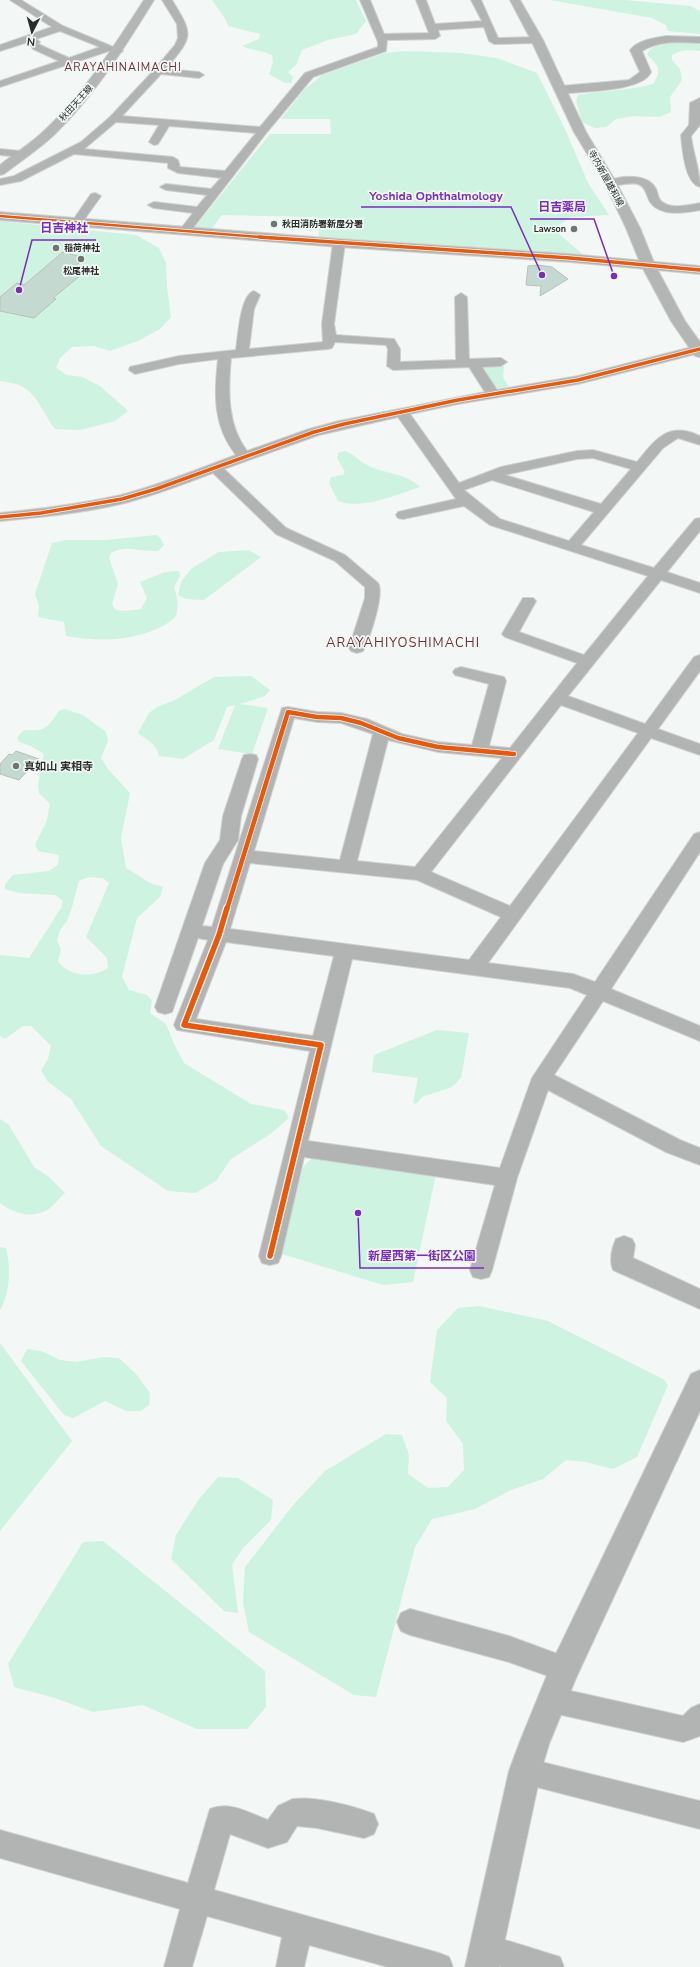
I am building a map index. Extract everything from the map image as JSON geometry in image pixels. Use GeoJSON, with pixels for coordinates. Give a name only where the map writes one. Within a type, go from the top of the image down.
{"type":"FeatureCollection","features":[{"type":"Feature","properties":{"kind":"main road","name":"秋田天王線"},"geometry":{"type":"LineString","coordinates":[[0,171],[50,132],[80,101],[112,50],[149,0]]}},
{"type":"Feature","properties":{"kind":"main road","name":"寺内新屋雄和線"},"geometry":{"type":"LineString","coordinates":[[515,0],[537,40],[580,132],[610,182],[633,228],[648,265],[678,321],[699,350]]}},
{"type":"Feature","properties":{"kind":"street"},"geometry":{"type":"LineString","coordinates":[[15,0],[60,28],[112,50]]}},
{"type":"Feature","properties":{"kind":"street"},"geometry":{"type":"LineString","coordinates":[[0,182],[17,179],[85,144],[114,119],[159,71],[180,46],[183,38],[182,24],[167,0]]}},
{"type":"Feature","properties":{"kind":"street"},"geometry":{"type":"LineString","coordinates":[[185,231],[263,130],[309,75],[383,49],[381,37],[365,0]]}},
{"type":"Feature","properties":{"kind":"street"},"geometry":{"type":"LineString","coordinates":[[381,37],[436,36],[421,0]]}},
{"type":"Feature","properties":{"kind":"street"},"geometry":{"type":"LineString","coordinates":[[476,0],[488,24],[494,41],[537,40]]}},
{"type":"Feature","properties":{"kind":"street"},"geometry":{"type":"LineString","coordinates":[[432,27],[488,24]]}},
{"type":"Feature","properties":{"kind":"street"},"geometry":{"type":"LineString","coordinates":[[0,48],[60,28]]}},
{"type":"Feature","properties":{"kind":"street"},"geometry":{"type":"LineString","coordinates":[[29,38],[34,42],[33,45],[36,47],[68,61]]}},
{"type":"Feature","properties":{"kind":"street"},"geometry":{"type":"LineString","coordinates":[[561,90],[631,83],[646,75],[646,69],[636,55],[636,50],[641,46],[648,42],[661,40],[700,40]]}},
{"type":"Feature","properties":{"kind":"street"},"geometry":{"type":"LineString","coordinates":[[0,84],[68,61],[112,50]]}},
{"type":"Feature","properties":{"kind":"street"},"geometry":{"type":"LineString","coordinates":[[159,71],[199,75]]}},
{"type":"Feature","properties":{"kind":"street"},"geometry":{"type":"LineString","coordinates":[[700,101],[695,104],[696,125],[693,130],[686,135],[692,173],[700,184]]}},
{"type":"Feature","properties":{"kind":"street"},"geometry":{"type":"LineString","coordinates":[[114,119],[263,130]]}},
{"type":"Feature","properties":{"kind":"street"},"geometry":{"type":"LineString","coordinates":[[154,142],[167,122]]}},
{"type":"Feature","properties":{"kind":"street"},"geometry":{"type":"LineString","coordinates":[[74,150],[173,160],[173,168],[178,170],[228,175]]}},
{"type":"Feature","properties":{"kind":"street"},"geometry":{"type":"LineString","coordinates":[[688,150],[700,151]]}},
{"type":"Feature","properties":{"kind":"street"},"geometry":{"type":"LineString","coordinates":[[0,152],[21,154]]}},
{"type":"Feature","properties":{"kind":"street"},"geometry":{"type":"LineString","coordinates":[[610,182],[633,180],[644,183],[650,187],[656,203],[663,207],[692,209],[700,206]]}},
{"type":"Feature","properties":{"kind":"street"},"geometry":{"type":"LineString","coordinates":[[166,187],[214,193]]}},
{"type":"Feature","properties":{"kind":"street"},"geometry":{"type":"LineString","coordinates":[[77,222],[95,196]]}},
{"type":"Feature","properties":{"kind":"street"},"geometry":{"type":"LineString","coordinates":[[154,205],[200,211]]}},
{"type":"Feature","properties":{"kind":"street"},"geometry":{"type":"LineString","coordinates":[[0,216],[700,270]]}},
{"type":"Feature","properties":{"kind":"street"},"geometry":{"type":"LineString","coordinates":[[135,370],[201,355],[242,354],[328,345],[330,338],[328,324],[338,243]]}},
{"type":"Feature","properties":{"kind":"street"},"geometry":{"type":"LineString","coordinates":[[242,354],[248,310],[254,295]]}},
{"type":"Feature","properties":{"kind":"street"},"geometry":{"type":"LineString","coordinates":[[461,297],[468,364],[494,395]]}},
{"type":"Feature","properties":{"kind":"street"},"geometry":{"type":"LineString","coordinates":[[330,338],[390,342],[394,348],[393,366],[501,362]]}},
{"type":"Feature","properties":{"kind":"street"},"geometry":{"type":"LineString","coordinates":[[0,517],[48,512],[122,499],[244,458],[314,432],[458,400],[578,380],[699,350]]}},
{"type":"Feature","properties":{"kind":"street"},"geometry":{"type":"LineString","coordinates":[[225,355],[223,371],[226,419],[230,435],[244,458]]}},
{"type":"Feature","properties":{"kind":"street"},"geometry":{"type":"LineString","coordinates":[[402,412],[466,501],[495,522],[700,588]]}},
{"type":"Feature","properties":{"kind":"street"},"geometry":{"type":"LineString","coordinates":[[572,547],[667,437],[675,433],[683,434],[700,441]]}},
{"type":"Feature","properties":{"kind":"street"},"geometry":{"type":"LineString","coordinates":[[457,488],[491,474],[585,455],[612,458],[640,467]]}},
{"type":"Feature","properties":{"kind":"street"},"geometry":{"type":"LineString","coordinates":[[215,468],[281,531],[340,558],[372,586],[373,598],[357,648]]}},
{"type":"Feature","properties":{"kind":"street"},"geometry":{"type":"LineString","coordinates":[[491,474],[604,510]]}},
{"type":"Feature","properties":{"kind":"street"},"geometry":{"type":"LineString","coordinates":[[403,515],[466,501]]}},
{"type":"Feature","properties":{"kind":"street"},"geometry":{"type":"LineString","coordinates":[[420,874],[558,698],[700,522]]}},
{"type":"Feature","properties":{"kind":"street"},"geometry":{"type":"LineString","coordinates":[[528,601],[510,634],[587,662]]}},
{"type":"Feature","properties":{"kind":"street"},"geometry":{"type":"LineString","coordinates":[[474,968],[700,660]]}},
{"type":"Feature","properties":{"kind":"street"},"geometry":{"type":"LineString","coordinates":[[461,672],[498,681],[479,751]]}},
{"type":"Feature","properties":{"kind":"street"},"geometry":{"type":"LineString","coordinates":[[558,698],[700,750]]}},
{"type":"Feature","properties":{"kind":"street"},"geometry":{"type":"LineString","coordinates":[[321,1045],[184,1025],[219,935],[245,856],[288,712],[317,717],[341,718],[361,723],[382,733],[398,738],[438,747],[514,754]]}},
{"type":"Feature","properties":{"kind":"street"},"geometry":{"type":"LineString","coordinates":[[347,866],[382,733]]}},
{"type":"Feature","properties":{"kind":"street"},"geometry":{"type":"LineString","coordinates":[[165,1007],[214,863],[229,840],[232,816],[250,759]]}},
{"type":"Feature","properties":{"kind":"street"},"geometry":{"type":"LineString","coordinates":[[482,1270],[507,1178],[542,1078],[700,838]]}},
{"type":"Feature","properties":{"kind":"street"},"geometry":{"type":"LineString","coordinates":[[245,856],[420,874],[513,915]]}},
{"type":"Feature","properties":{"kind":"street"},"geometry":{"type":"LineString","coordinates":[[192,931],[573,981],[700,1034]]}},
{"type":"Feature","properties":{"kind":"street"},"geometry":{"type":"LineString","coordinates":[[270,1256],[344,952]]}},
{"type":"Feature","properties":{"kind":"street"},"geometry":{"type":"LineString","coordinates":[[542,1078],[673,1146],[700,1157]]}},
{"type":"Feature","properties":{"kind":"street"},"geometry":{"type":"LineString","coordinates":[[296,1148],[507,1178]]}},
{"type":"Feature","properties":{"kind":"street"},"geometry":{"type":"LineString","coordinates":[[624,1245],[621,1263],[700,1299]]}},
{"type":"Feature","properties":{"kind":"street"},"geometry":{"type":"LineString","coordinates":[[550,1967],[484,1957],[525,1771],[534,1744],[564,1669],[700,1382]]}},
{"type":"Feature","properties":{"kind":"street"},"geometry":{"type":"LineString","coordinates":[[410,1622],[509,1649],[564,1669]]}},
{"type":"Feature","properties":{"kind":"street"},"geometry":{"type":"LineString","coordinates":[[552,1700],[683,1729],[694,1725],[700,1716]]}},
{"type":"Feature","properties":{"kind":"street"},"geometry":{"type":"LineString","coordinates":[[525,1771],[700,1815]]}},
{"type":"Feature","properties":{"kind":"street"},"geometry":{"type":"LineString","coordinates":[[178,1967],[220,1819],[230,1820],[268,1834],[277,1832],[286,1816],[293,1812],[364,1824]]}},
{"type":"Feature","properties":{"kind":"street"},"geometry":{"type":"LineString","coordinates":[[0,1844],[439,1967]]}},
{"type":"Feature","properties":{"kind":"street"},"geometry":{"type":"LineString","coordinates":[[290,1967],[299,1928]]}},
{"type":"Feature","properties":{"kind":"green space"},"geometry":{"type":"Polygon","coordinates":[[[212,0],[356,0],[366,21],[356,34],[328,40],[302,50],[296,65],[288,72],[293,77],[291,83],[285,83],[269,74],[273,62],[272,55],[242,46],[259,39],[260,34],[228,26],[226,20],[212,0]]]}},
{"type":"Feature","properties":{"kind":"green space"},"geometry":{"type":"Polygon","coordinates":[[[550,0],[625,0],[690,6],[700,11],[700,34],[668,31],[666,25],[652,18],[550,0]]]}},
{"type":"Feature","properties":{"kind":"green space"},"geometry":{"type":"Polygon","coordinates":[[[668,43],[700,43],[700,51],[682,51],[672,55],[672,60],[680,69],[682,80],[670,97],[671,112],[659,117],[633,116],[616,119],[606,127],[595,128],[582,122],[576,101],[578,95],[634,88],[653,84],[658,75],[658,68],[647,54],[656,46],[668,43]]]}},
{"type":"Feature","properties":{"kind":"green space"},"geometry":{"type":"Polygon","coordinates":[[[404,51],[460,53],[497,58],[537,73],[565,129],[588,183],[609,215],[571,217],[559,225],[559,234],[585,256],[319,237],[318,217],[222,215],[212,228],[195,227],[270,134],[331,134],[330,119],[281,119],[304,90],[322,75],[386,53],[404,51]]]}},
{"type":"Feature","properties":{"kind":"green space"},"geometry":{"type":"Polygon","coordinates":[[[0,221],[136,235],[159,248],[166,263],[167,288],[171,317],[160,329],[138,341],[110,351],[94,346],[72,347],[60,358],[56,368],[67,375],[82,377],[100,386],[128,411],[115,421],[80,430],[55,429],[36,398],[31,393],[19,385],[0,381],[0,221]]]}},
{"type":"Feature","properties":{"kind":"green space"},"geometry":{"type":"Polygon","coordinates":[[[485,366],[504,366],[503,378],[510,388],[498,389],[482,369],[485,366]]]}},
{"type":"Feature","properties":{"kind":"green space"},"geometry":{"type":"Polygon","coordinates":[[[344,451],[379,470],[407,478],[420,487],[369,503],[358,504],[338,501],[329,483],[331,477],[343,475],[345,472],[337,458],[338,453],[344,451]]]}},
{"type":"Feature","properties":{"kind":"green space"},"geometry":{"type":"Polygon","coordinates":[[[156,535],[161,539],[164,545],[158,551],[122,549],[111,553],[109,558],[118,584],[112,604],[116,610],[126,611],[141,609],[147,598],[140,582],[165,572],[179,571],[180,576],[174,587],[178,608],[174,618],[170,622],[140,635],[116,639],[91,639],[66,636],[64,622],[38,617],[39,606],[35,594],[52,543],[66,540],[106,540],[156,535]]]}},
{"type":"Feature","properties":{"kind":"green space"},"geometry":{"type":"Polygon","coordinates":[[[248,550],[261,557],[204,600],[186,599],[178,595],[181,582],[192,568],[219,552],[248,550]]]}},
{"type":"Feature","properties":{"kind":"green space"},"geometry":{"type":"Polygon","coordinates":[[[251,676],[270,690],[265,696],[240,704],[268,708],[252,754],[218,749],[235,705],[227,707],[214,740],[183,759],[159,756],[154,745],[138,733],[149,713],[157,707],[175,700],[214,677],[251,676]]]}},
{"type":"Feature","properties":{"kind":"green space"},"geometry":{"type":"Polygon","coordinates":[[[65,709],[83,715],[106,732],[108,741],[101,758],[108,769],[130,793],[121,838],[126,868],[150,883],[163,887],[160,897],[137,918],[122,977],[129,990],[147,995],[152,1000],[150,1013],[166,1024],[184,1063],[251,1104],[284,1110],[289,1118],[269,1135],[231,1159],[216,1181],[195,1193],[168,1191],[101,1146],[71,1099],[48,1082],[41,1070],[48,1059],[51,1046],[31,1026],[23,1026],[5,1039],[0,1036],[0,955],[29,958],[61,908],[63,901],[55,895],[19,893],[5,889],[5,884],[13,875],[49,871],[58,865],[59,855],[38,851],[35,845],[47,820],[50,804],[39,793],[38,784],[44,754],[31,746],[19,742],[17,737],[24,730],[38,730],[46,727],[60,710],[65,709]],[[89,877],[79,881],[67,921],[60,930],[57,940],[61,950],[58,961],[68,970],[75,973],[95,973],[108,968],[107,958],[86,937],[109,883],[103,878],[89,877]]]}},
{"type":"Feature","properties":{"kind":"green space"},"geometry":{"type":"Polygon","coordinates":[[[437,1030],[469,1033],[461,1078],[452,1087],[422,1097],[416,1104],[413,1103],[418,1078],[372,1072],[374,1055],[437,1030]]]}},
{"type":"Feature","properties":{"kind":"green space"},"geometry":{"type":"Polygon","coordinates":[[[0,1119],[9,1125],[34,1167],[48,1176],[65,1193],[52,1207],[41,1213],[22,1214],[5,1207],[0,1203],[0,1119]]]}},
{"type":"Feature","properties":{"kind":"green space"},"geometry":{"type":"Polygon","coordinates":[[[313,1157],[436,1174],[413,1282],[383,1285],[279,1253],[300,1170],[313,1157]]]}},
{"type":"Feature","properties":{"kind":"green space"},"geometry":{"type":"Polygon","coordinates":[[[0,1247],[6,1248],[8,1255],[9,1280],[6,1296],[0,1310],[0,1247]]]}},
{"type":"Feature","properties":{"kind":"green space"},"geometry":{"type":"Polygon","coordinates":[[[479,1306],[548,1321],[663,1379],[668,1385],[637,1457],[613,1469],[586,1462],[566,1460],[543,1479],[511,1490],[475,1509],[432,1519],[415,1547],[376,1697],[354,1695],[249,1632],[243,1603],[245,1567],[294,1504],[325,1471],[386,1434],[402,1435],[409,1455],[408,1474],[428,1488],[448,1487],[464,1470],[463,1444],[446,1421],[447,1398],[430,1382],[437,1330],[458,1308],[479,1306]]]}},
{"type":"Feature","properties":{"kind":"green space"},"geometry":{"type":"Polygon","coordinates":[[[0,1343],[72,1441],[0,1531],[0,1343]]]}},
{"type":"Feature","properties":{"kind":"green space"},"geometry":{"type":"Polygon","coordinates":[[[27,1349],[41,1351],[60,1360],[77,1362],[104,1357],[119,1358],[137,1375],[150,1393],[149,1405],[141,1411],[126,1411],[105,1401],[73,1418],[64,1415],[21,1361],[27,1349]]]}},
{"type":"Feature","properties":{"kind":"green space"},"geometry":{"type":"Polygon","coordinates":[[[218,1477],[238,1478],[273,1500],[271,1520],[243,1548],[232,1565],[238,1613],[224,1611],[171,1559],[176,1535],[199,1499],[218,1477]]]}},
{"type":"Feature","properties":{"kind":"green space"},"geometry":{"type":"Polygon","coordinates":[[[103,1541],[265,1671],[266,1707],[247,1729],[197,1729],[143,1705],[93,1712],[55,1698],[14,1687],[8,1664],[83,1542],[103,1541]]]}},
{"type":"Feature","properties":{"kind":"building"},"geometry":{"type":"Polygon","coordinates":[[[63,252],[85,258],[73,268],[86,271],[53,298],[56,299],[34,318],[0,311],[0,297],[17,283],[24,285],[63,252]]]}},
{"type":"Feature","properties":{"kind":"building"},"geometry":{"type":"Polygon","coordinates":[[[538,265],[552,267],[568,279],[540,296],[541,286],[526,285],[528,266],[538,265]]]}},
{"type":"Feature","properties":{"kind":"building","name":"真如山 実相寺"},"geometry":{"type":"Polygon","coordinates":[[[16,751],[39,759],[19,780],[0,774],[0,764],[9,754],[12,755],[16,751]]]}},
{"type":"Feature","properties":{"kind":"cycle path"},"geometry":{"type":"LineString","coordinates":[[0,216],[339,243],[570,258],[700,270]]}},
{"type":"Feature","properties":{"kind":"cycle path"},"geometry":{"type":"LineString","coordinates":[[0,517],[41,513],[122,499],[156,489],[314,432],[344,424],[458,400],[578,380],[700,349]]}},
{"type":"Feature","properties":{"kind":"cycle path"},"geometry":{"type":"LineString","coordinates":[[270,1256],[321,1045],[184,1025],[219,935],[288,712],[317,717],[341,718],[361,723],[398,738],[438,747],[514,754]]}},
{"type":"Feature","properties":{"kind":"place","name":"秋田消防署新屋分署"},"geometry":{"type":"Point","coordinates":[274,224]}},
{"type":"Feature","properties":{"kind":"place","name":"Lawson"},"geometry":{"type":"Point","coordinates":[574,229]}},
{"type":"Feature","properties":{"kind":"place","name":"稲荷神社"},"geometry":{"type":"Point","coordinates":[56,248]}},
{"type":"Feature","properties":{"kind":"place","name":"松尾神社"},"geometry":{"type":"Point","coordinates":[81,259]}},
{"type":"Feature","properties":{"kind":"place","name":"Yoshida Ophthalmology"},"geometry":{"type":"Point","coordinates":[542,275]}},
{"type":"Feature","properties":{"kind":"place","name":"日吉薬局"},"geometry":{"type":"Point","coordinates":[614,276]}},
{"type":"Feature","properties":{"kind":"place","name":"日吉神社"},"geometry":{"type":"Point","coordinates":[19,290]}},
{"type":"Feature","properties":{"kind":"place","name":"真如山 実相寺"},"geometry":{"type":"Point","coordinates":[16,766]}},
{"type":"Feature","properties":{"kind":"place","name":"新屋西第一街区公園"},"geometry":{"type":"Point","coordinates":[358,1213]}},
{"type":"Feature","properties":{"kind":"district","name":"ARAYAHINAIMACHI"},"geometry":{"type":"Point","coordinates":[123,67]}},
{"type":"Feature","properties":{"kind":"district","name":"ARAYAHIYOSHIMACHI"},"geometry":{"type":"Point","coordinates":[403,642]}}]}
